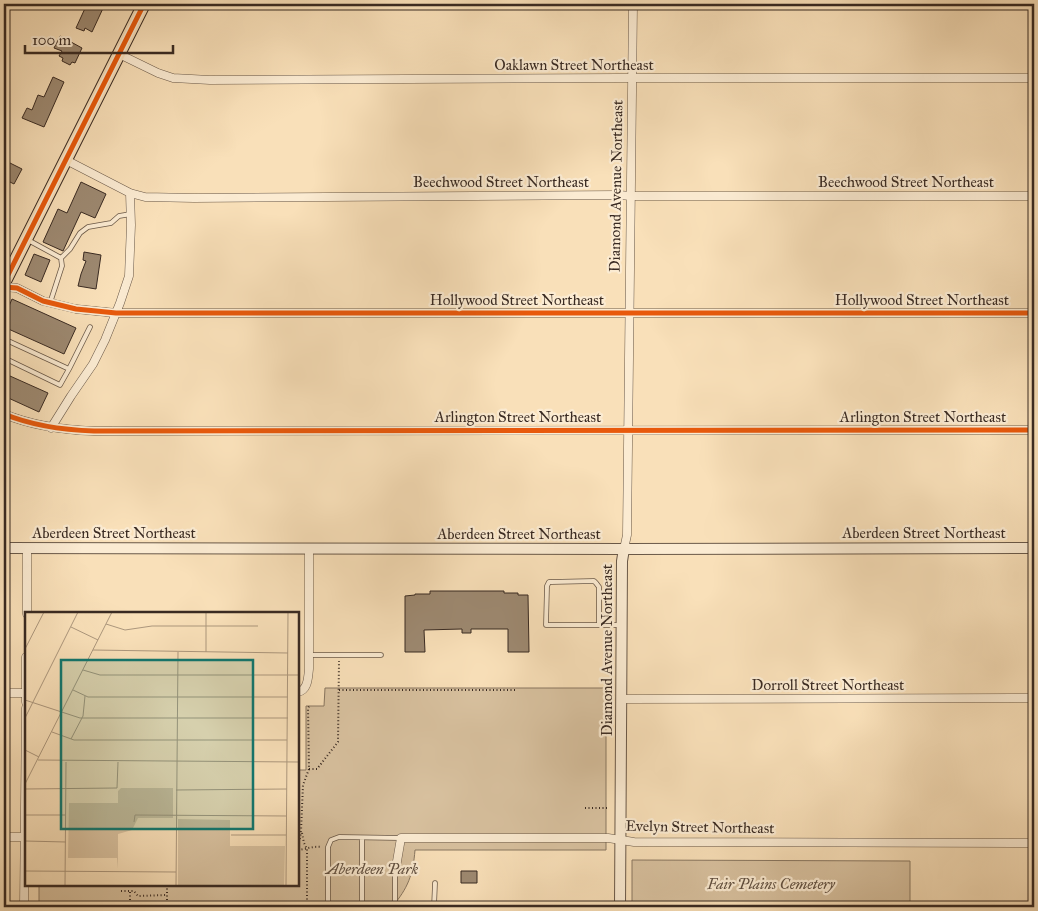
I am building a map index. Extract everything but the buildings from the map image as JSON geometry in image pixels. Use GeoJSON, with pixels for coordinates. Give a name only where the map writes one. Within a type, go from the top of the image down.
{"type":"FeatureCollection","features":[{"type":"Feature","properties":{"kind":"main road"},"geometry":{"type":"LineString","coordinates":[[4,285],[144,4]]}},
{"type":"Feature","properties":{"kind":"street","name":"Diamond Avenue Northeast"},"geometry":{"type":"LineString","coordinates":[[620,907],[622,561],[627,535],[633,4]]}},
{"type":"Feature","properties":{"kind":"street","name":"Oaklawn Street Northeast"},"geometry":{"type":"LineString","coordinates":[[119,54],[158,73],[173,78],[210,80],[1034,78]]}},
{"type":"Feature","properties":{"kind":"street","name":"Beechwood Street Northeast"},"geometry":{"type":"LineString","coordinates":[[66,160],[130,193],[145,197],[1034,196]]}},
{"type":"Feature","properties":{"kind":"street"},"geometry":{"type":"LineString","coordinates":[[51,428],[70,396],[93,364],[105,340],[129,276],[130,193]]}},
{"type":"Feature","properties":{"kind":"street","name":"Hollywood Street Northeast"},"geometry":{"type":"LineString","coordinates":[[4,285],[16,288],[43,301],[76,309],[116,313],[1034,313]]}},
{"type":"Feature","properties":{"kind":"street","name":"Arlington Street Northeast"},"geometry":{"type":"LineString","coordinates":[[4,414],[30,424],[51,428],[94,431],[1034,430]]}},
{"type":"Feature","properties":{"kind":"street","name":"Aberdeen Street Northeast"},"geometry":{"type":"LineString","coordinates":[[4,548],[1034,548]]}},
{"type":"Feature","properties":{"kind":"street"},"geometry":{"type":"LineString","coordinates":[[27,548],[27,612]]}},
{"type":"Feature","properties":{"kind":"street"},"geometry":{"type":"LineString","coordinates":[[299,692],[304,689],[307,683],[309,655],[309,548]]}},
{"type":"Feature","properties":{"kind":"street"},"geometry":{"type":"LineString","coordinates":[[4,693],[25,693]]}},
{"type":"Feature","properties":{"kind":"street","name":"Dorroll Street Northeast"},"geometry":{"type":"LineString","coordinates":[[622,699],[1034,698]]}},
{"type":"Feature","properties":{"kind":"street"},"geometry":{"type":"LineString","coordinates":[[4,837],[25,837],[24,907]]}},
{"type":"Feature","properties":{"kind":"street"},"geometry":{"type":"LineString","coordinates":[[395,872],[401,838]]}},
{"type":"Feature","properties":{"kind":"street","name":"Evelyn Street Northeast"},"geometry":{"type":"LineString","coordinates":[[401,838],[608,838],[634,842],[1034,843]]}},
{"type":"Feature","properties":{"kind":"lane"},"geometry":{"type":"LineString","coordinates":[[61,258],[70,249],[80,233],[88,228],[111,223],[119,216],[131,214]]}},
{"type":"Feature","properties":{"kind":"lane"},"geometry":{"type":"LineString","coordinates":[[26,240],[61,258]]}},
{"type":"Feature","properties":{"kind":"lane"},"geometry":{"type":"LineString","coordinates":[[50,302],[62,266],[61,258]]}},
{"type":"Feature","properties":{"kind":"lane"},"geometry":{"type":"LineString","coordinates":[[4,358],[60,386],[90,327]]}},
{"type":"Feature","properties":{"kind":"lane"},"geometry":{"type":"LineString","coordinates":[[4,339],[69,369]]}},
{"type":"Feature","properties":{"kind":"lane"},"geometry":{"type":"LineString","coordinates":[[599,625],[599,587],[596,583],[551,582],[548,584],[546,625],[622,626]]}},
{"type":"Feature","properties":{"kind":"lane"},"geometry":{"type":"LineString","coordinates":[[309,655],[381,655]]}},
{"type":"Feature","properties":{"kind":"lane"},"geometry":{"type":"LineString","coordinates":[[328,907],[328,847],[331,840],[335,838],[401,838]]}},
{"type":"Feature","properties":{"kind":"lane"},"geometry":{"type":"LineString","coordinates":[[362,838],[362,907]]}},
{"type":"Feature","properties":{"kind":"lane"},"geometry":{"type":"LineString","coordinates":[[395,872],[395,907]]}},
{"type":"Feature","properties":{"kind":"lane"},"geometry":{"type":"LineString","coordinates":[[434,883],[434,907]]}},
{"type":"Feature","properties":{"kind":"path"},"geometry":{"type":"LineString","coordinates":[[309,769],[317,769],[338,742],[339,655]]}},
{"type":"Feature","properties":{"kind":"path"},"geometry":{"type":"LineString","coordinates":[[339,690],[516,690]]}},
{"type":"Feature","properties":{"kind":"path"},"geometry":{"type":"LineString","coordinates":[[299,840],[303,786],[309,769],[308,708],[310,704]]}},
{"type":"Feature","properties":{"kind":"path"},"geometry":{"type":"LineString","coordinates":[[585,808],[608,808]]}},
{"type":"Feature","properties":{"kind":"path"},"geometry":{"type":"LineString","coordinates":[[301,831],[307,849],[307,907]]}},
{"type":"Feature","properties":{"kind":"path"},"geometry":{"type":"LineString","coordinates":[[299,850],[310,847],[328,847]]}},
{"type":"Feature","properties":{"kind":"path"},"geometry":{"type":"LineString","coordinates":[[167,886],[167,907]]}},
{"type":"Feature","properties":{"kind":"path"},"geometry":{"type":"LineString","coordinates":[[121,891],[134,891],[138,896],[167,895]]}},
{"type":"Feature","properties":{"kind":"path"},"geometry":{"type":"LineString","coordinates":[[121,904],[130,906],[130,891]]}},
{"type":"Feature","properties":{"kind":"green space","name":"Aberdeen Park"},"geometry":{"type":"Polygon","coordinates":[[[325,688],[606,688],[606,850],[415,850],[409,881],[392,907],[39,907],[39,886],[299,886],[299,770],[306,770],[306,706],[324,706],[325,688]]]}},
{"type":"Feature","properties":{"kind":"green space","name":"Fair Plains Cemetery"},"geometry":{"type":"Polygon","coordinates":[[[632,860],[910,861],[910,907],[632,907],[632,860]]]}},
{"type":"Feature","properties":{"kind":"cycle path"},"geometry":{"type":"LineString","coordinates":[[4,283],[144,4]]}},
{"type":"Feature","properties":{"kind":"cycle path"},"geometry":{"type":"LineString","coordinates":[[4,287],[17,288],[43,301],[76,309],[116,313],[1034,313]]}},
{"type":"Feature","properties":{"kind":"cycle path"},"geometry":{"type":"LineString","coordinates":[[4,414],[48,427],[94,431],[1034,430]]}}]}
